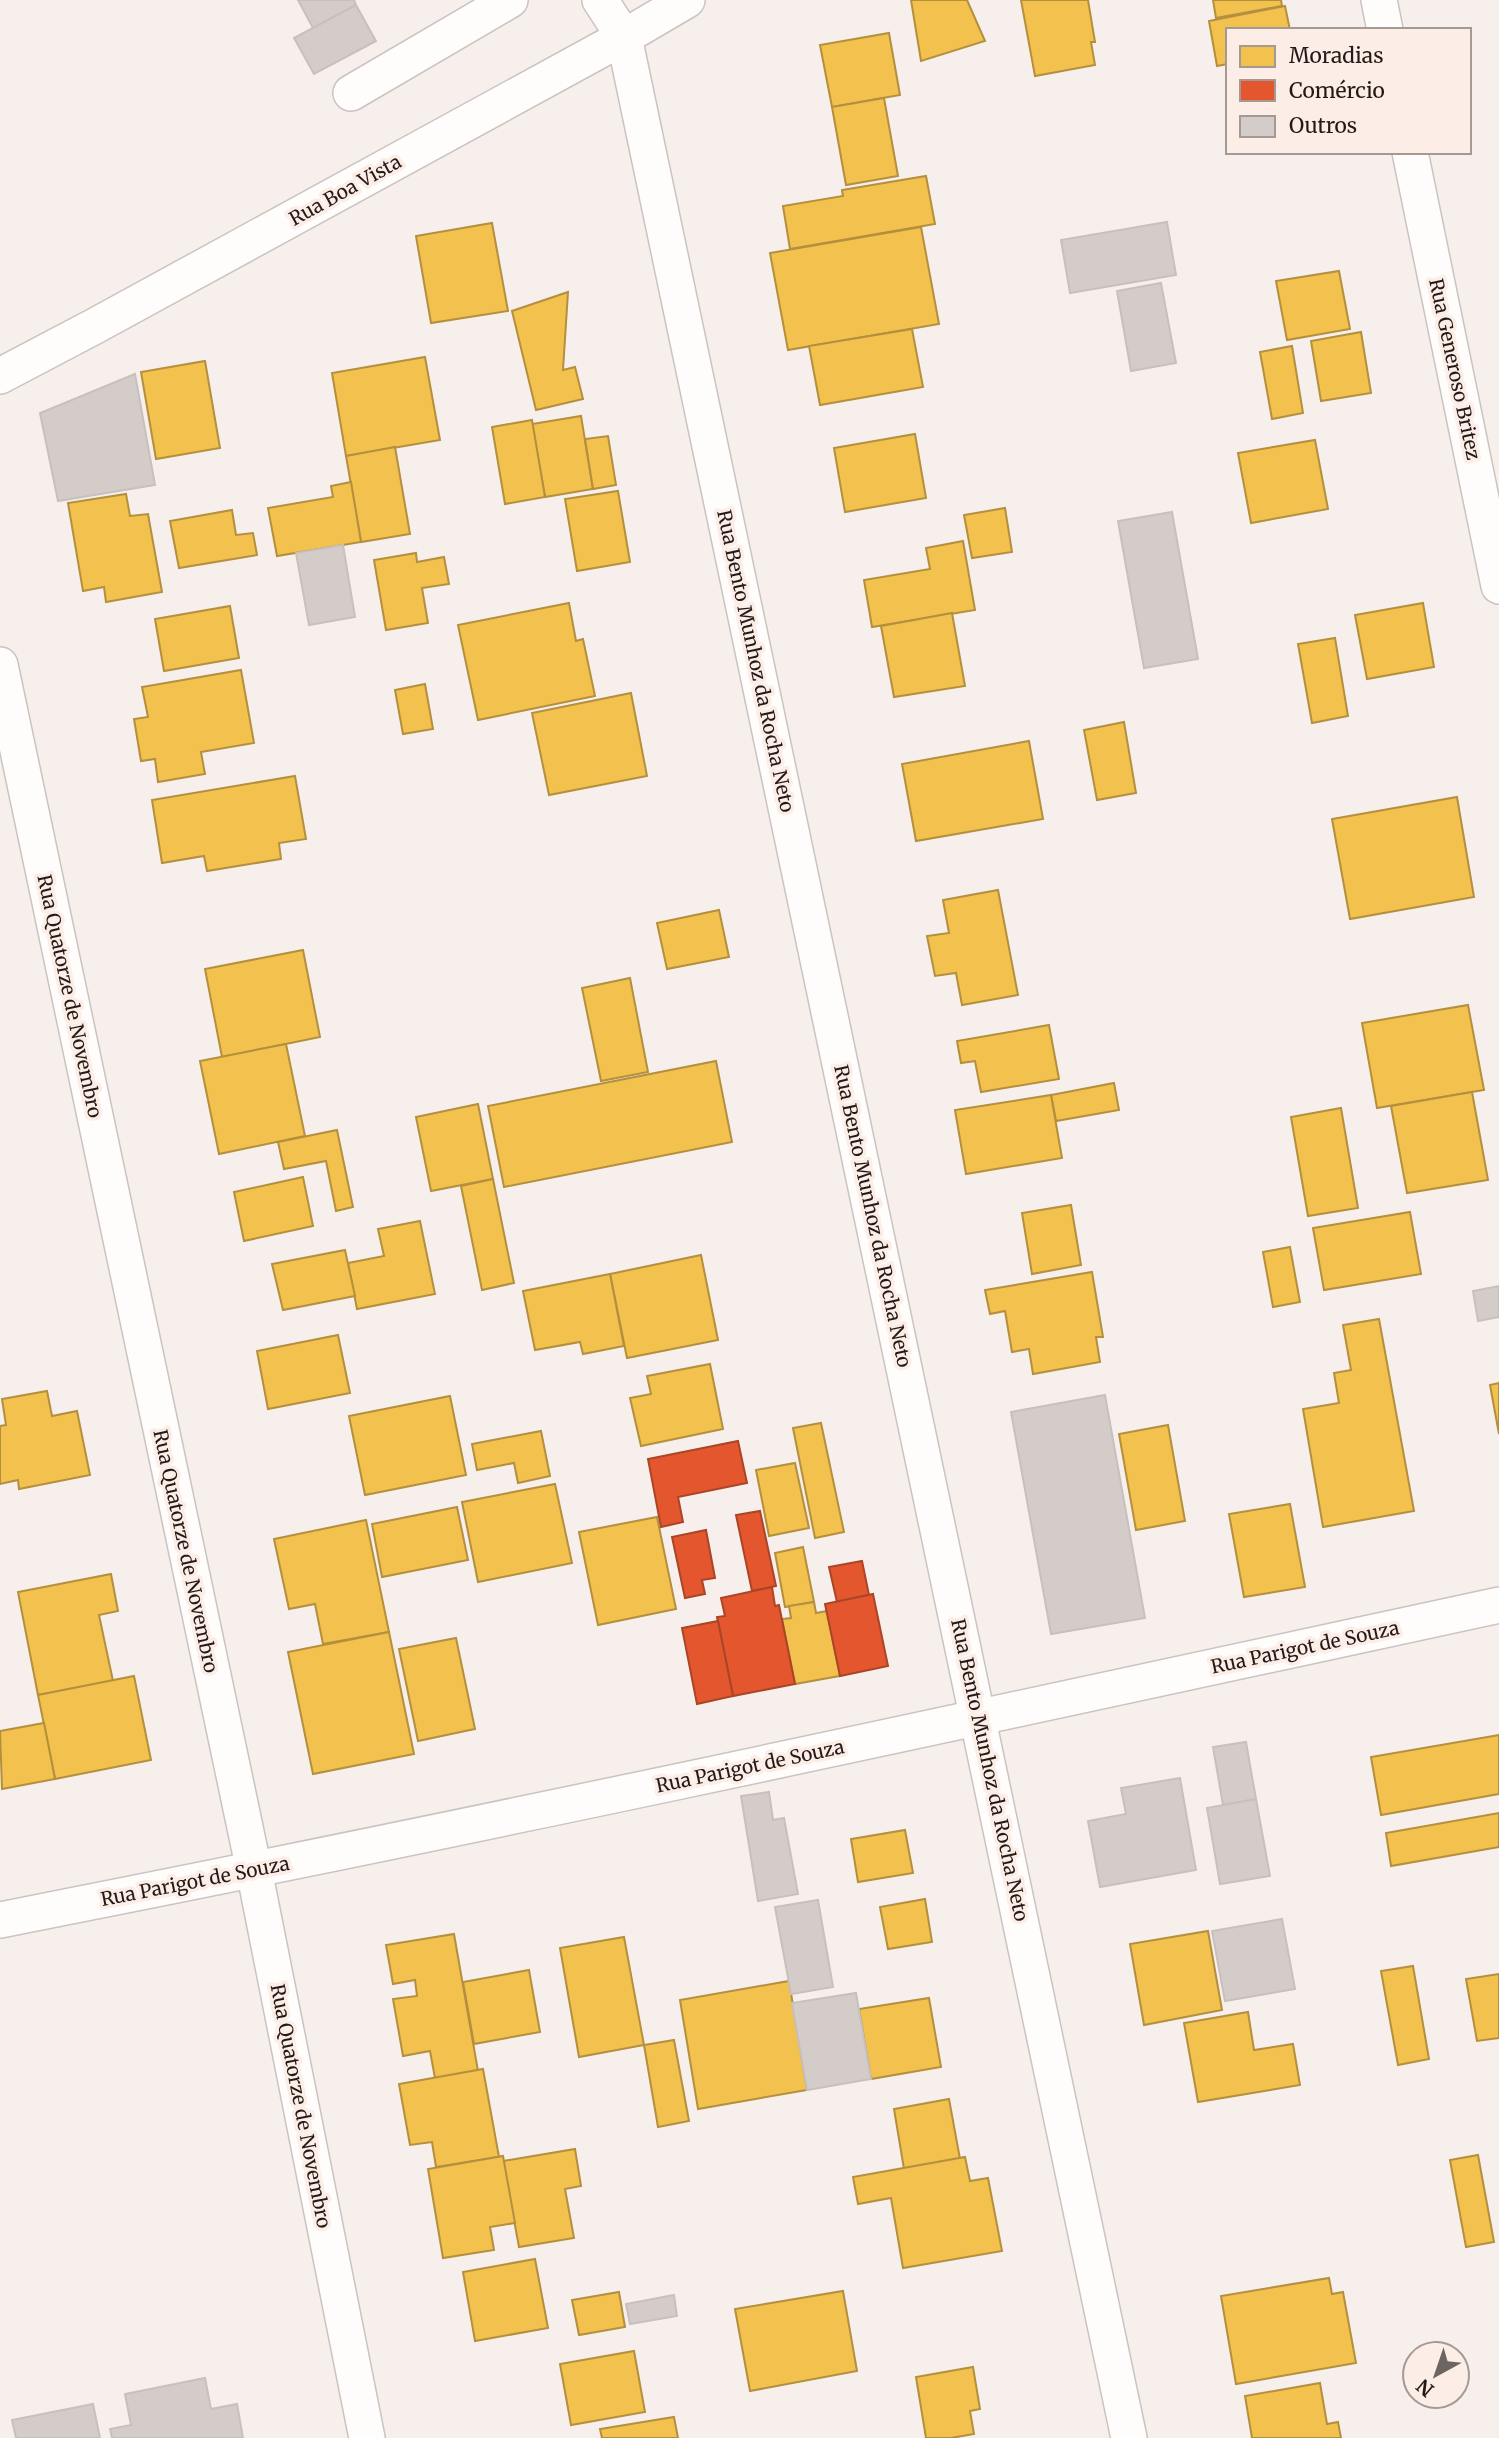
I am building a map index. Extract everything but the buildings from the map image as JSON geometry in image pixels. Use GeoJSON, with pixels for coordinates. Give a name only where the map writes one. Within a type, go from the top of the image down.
{"type":"FeatureCollection","features":[{"type":"Feature","properties":{"kind":"street"},"geometry":{"type":"LineString","coordinates":[[351,93],[510,0]]}},
{"type":"Feature","properties":{"kind":"street","name":"Rua Bento Munhoz da Rocha Neto"},"geometry":{"type":"LineString","coordinates":[[600,0],[624,37],[1129,2438]]}},
{"type":"Feature","properties":{"kind":"street","name":"Rua Boa Vista"},"geometry":{"type":"LineString","coordinates":[[0,376],[624,37],[687,0]]}},
{"type":"Feature","properties":{"kind":"street"},"geometry":{"type":"LineString","coordinates":[[1379,0],[1385,28]]}},
{"type":"Feature","properties":{"kind":"street","name":"Rua Generoso Britez"},"geometry":{"type":"LineString","coordinates":[[1410,154],[1499,586]]}},
{"type":"Feature","properties":{"kind":"street","name":"Rua Quatorze de Novembro"},"geometry":{"type":"LineString","coordinates":[[0,665],[254,1870],[367,2438]]}},
{"type":"Feature","properties":{"kind":"street","name":"Rua Parigot de Souza"},"geometry":{"type":"LineString","coordinates":[[0,1920],[254,1870],[979,1718],[1499,1605]]}}]}
